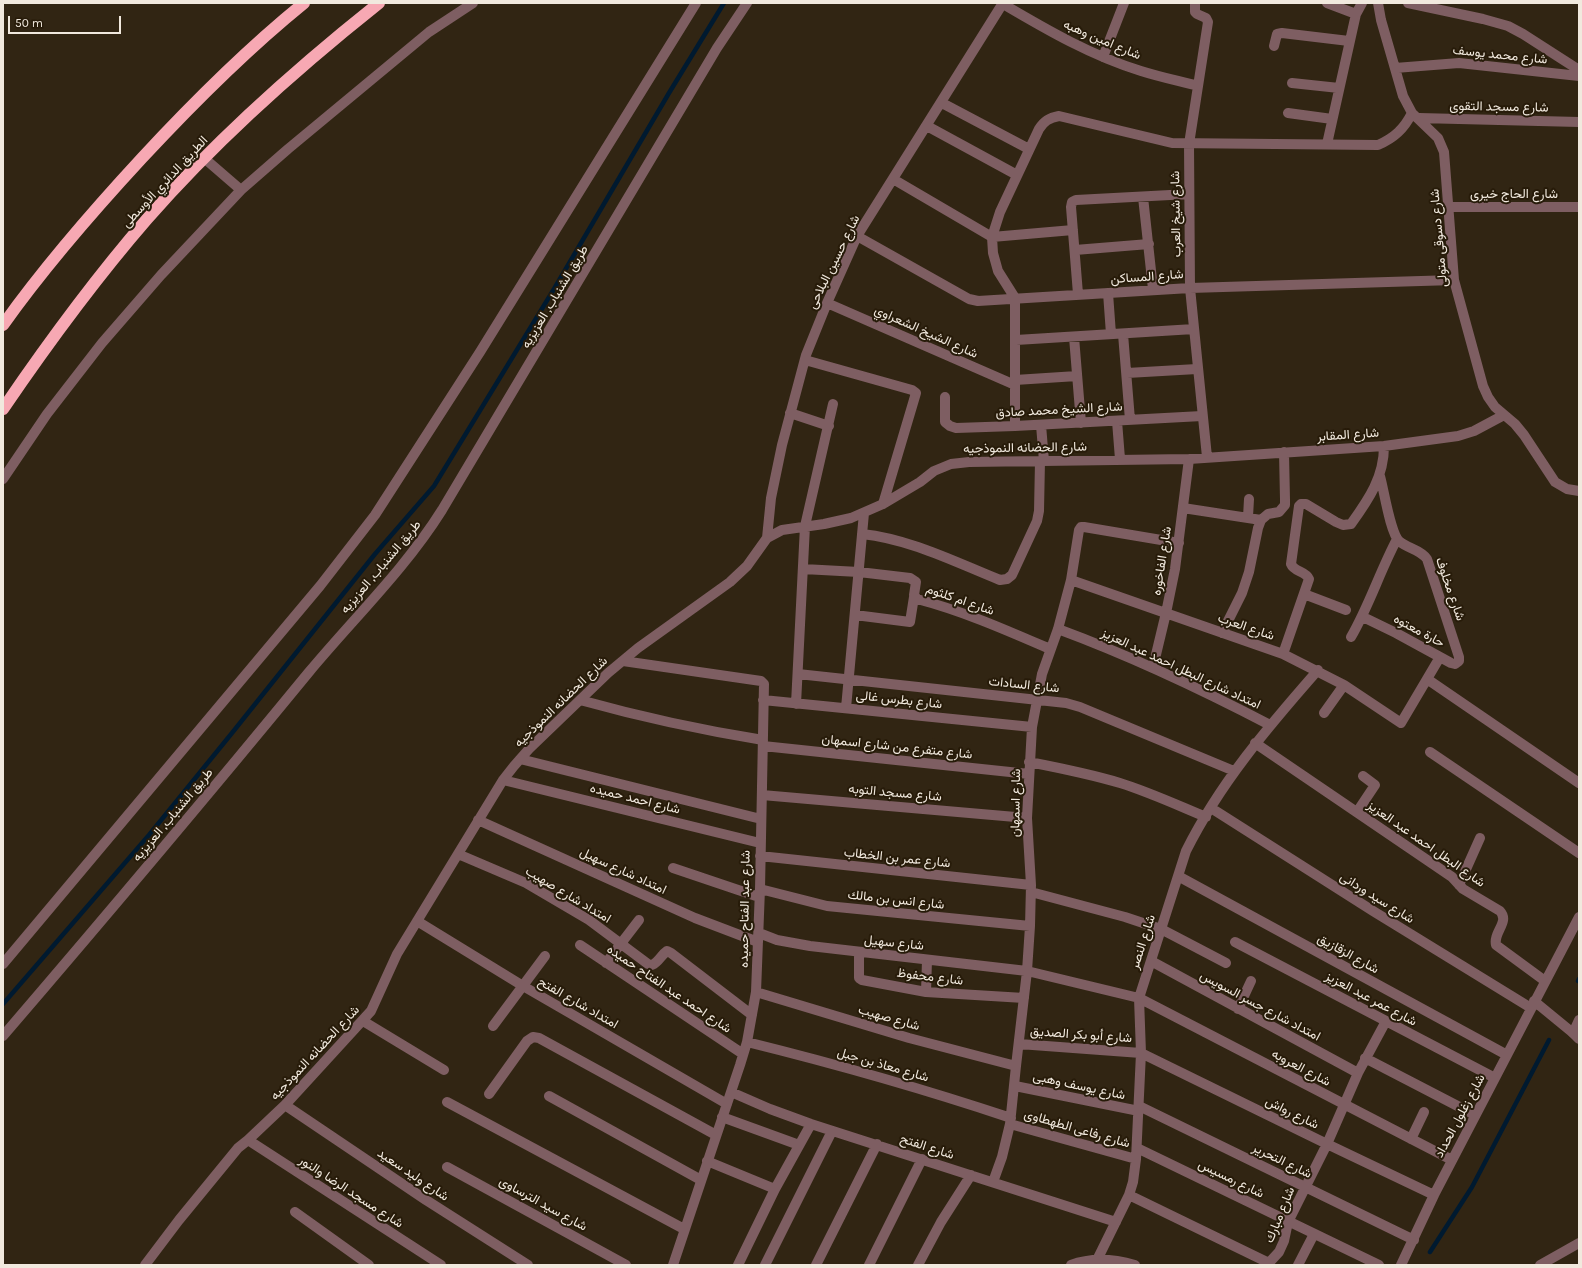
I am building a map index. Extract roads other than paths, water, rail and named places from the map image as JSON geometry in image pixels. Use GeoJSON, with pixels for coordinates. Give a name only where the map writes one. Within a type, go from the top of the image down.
{"type":"FeatureCollection","features":[{"type":"Feature","properties":{"kind":"highway"},"geometry":{"type":"LineString","coordinates":[[3,325],[59,253],[113,188],[230,68],[304,3]]}},
{"type":"Feature","properties":{"kind":"highway","name":"الطريق الدائري الأوسطى"},"geometry":{"type":"LineString","coordinates":[[3,409],[45,348],[95,282],[148,219],[204,158],[263,101],[325,46],[379,3]]}},
{"type":"Feature","properties":{"kind":"street"},"geometry":{"type":"LineString","coordinates":[[3,479],[47,414],[102,343],[160,275],[241,190],[288,149],[425,36],[450,17],[473,3]]}},
{"type":"Feature","properties":{"kind":"street"},"geometry":{"type":"LineString","coordinates":[[3,964],[320,586],[375,515],[480,352],[696,3]]}},
{"type":"Feature","properties":{"kind":"street","name":"طريق الشنباب, العزيزيه"},"geometry":{"type":"LineString","coordinates":[[3,1036],[326,652],[417,548],[442,510],[717,48],[747,3]]}},
{"type":"Feature","properties":{"kind":"street","name":"شارع امين وهبه"},"geometry":{"type":"LineString","coordinates":[[1003,3],[1060,36],[1103,57],[1140,71],[1198,86]]}},
{"type":"Feature","properties":{"kind":"street","name":"شارع حسين البلاحى"},"geometry":{"type":"LineString","coordinates":[[767,538],[771,498],[790,413],[805,360],[827,302],[857,236],[928,126],[1003,3]]}},
{"type":"Feature","properties":{"kind":"street"},"geometry":{"type":"LineString","coordinates":[[1103,57],[1124,3]]}},
{"type":"Feature","properties":{"kind":"street","name":"شارع شيخ العرب"},"geometry":{"type":"LineString","coordinates":[[1195,3],[1195,12],[1206,18],[1208,22],[1189,144],[1190,288],[1207,457]]}},
{"type":"Feature","properties":{"kind":"street"},"geometry":{"type":"LineString","coordinates":[[1327,3],[1356,14]]}},
{"type":"Feature","properties":{"kind":"street"},"geometry":{"type":"LineString","coordinates":[[1327,144],[1349,41],[1356,14],[1362,3]]}},
{"type":"Feature","properties":{"kind":"street","name":"شارع دسوقى متولى"},"geometry":{"type":"LineString","coordinates":[[1378,3],[1381,20],[1403,96],[1415,116],[1438,138],[1444,152],[1454,280],[1483,386],[1492,402],[1524,434],[1555,482],[1567,489],[1579,491]]}},
{"type":"Feature","properties":{"kind":"street"},"geometry":{"type":"LineString","coordinates":[[1408,3],[1483,19],[1508,26],[1579,70]]}},
{"type":"Feature","properties":{"kind":"street"},"geometry":{"type":"LineString","coordinates":[[1274,46],[1277,34],[1282,33],[1349,41]]}},
{"type":"Feature","properties":{"kind":"street","name":"شارع محمد يوسف"},"geometry":{"type":"LineString","coordinates":[[1395,68],[1459,63],[1579,76]]}},
{"type":"Feature","properties":{"kind":"street"},"geometry":{"type":"LineString","coordinates":[[1292,83],[1339,88]]}},
{"type":"Feature","properties":{"kind":"street"},"geometry":{"type":"LineString","coordinates":[[942,103],[1029,149]]}},
{"type":"Feature","properties":{"kind":"street"},"geometry":{"type":"LineString","coordinates":[[1288,113],[1332,119]]}},
{"type":"Feature","properties":{"kind":"street"},"geometry":{"type":"LineString","coordinates":[[1015,426],[1015,298],[998,271],[993,252],[992,237],[1000,212],[1029,149],[1044,122],[1059,116],[1172,143],[1378,145],[1389,140],[1398,133],[1415,116]]}},
{"type":"Feature","properties":{"kind":"street","name":"شارع مسجد التقوى"},"geometry":{"type":"LineString","coordinates":[[1415,116],[1579,122]]}},
{"type":"Feature","properties":{"kind":"street"},"geometry":{"type":"LineString","coordinates":[[928,126],[1017,176]]}},
{"type":"Feature","properties":{"kind":"street"},"geometry":{"type":"LineString","coordinates":[[204,158],[241,190]]}},
{"type":"Feature","properties":{"kind":"street"},"geometry":{"type":"LineString","coordinates":[[893,179],[992,237],[1073,230]]}},
{"type":"Feature","properties":{"kind":"street"},"geometry":{"type":"LineString","coordinates":[[1078,294],[1071,206],[1072,202],[1076,200],[1189,194]]}},
{"type":"Feature","properties":{"kind":"street"},"geometry":{"type":"LineString","coordinates":[[1143,197],[1153,289]]}},
{"type":"Feature","properties":{"kind":"street","name":"شارع الحاج خيرى"},"geometry":{"type":"LineString","coordinates":[[1449,207],[1579,207]]}},
{"type":"Feature","properties":{"kind":"street","name":"شارع المساكن"},"geometry":{"type":"LineString","coordinates":[[857,236],[969,299],[978,301],[1153,289],[1454,280]]}},
{"type":"Feature","properties":{"kind":"street"},"geometry":{"type":"LineString","coordinates":[[1075,250],[1149,244]]}},
{"type":"Feature","properties":{"kind":"street"},"geometry":{"type":"LineString","coordinates":[[1108,293],[1111,334]]}},
{"type":"Feature","properties":{"kind":"street","name":"شارع الشيخ الشعراوي"},"geometry":{"type":"LineString","coordinates":[[827,302],[1015,382]]}},
{"type":"Feature","properties":{"kind":"street"},"geometry":{"type":"LineString","coordinates":[[1016,340],[1194,329]]}},
{"type":"Feature","properties":{"kind":"street"},"geometry":{"type":"LineString","coordinates":[[1123,334],[1130,420]]}},
{"type":"Feature","properties":{"kind":"street"},"geometry":{"type":"LineString","coordinates":[[1074,336],[1081,423]]}},
{"type":"Feature","properties":{"kind":"street"},"geometry":{"type":"LineString","coordinates":[[805,360],[912,390],[916,393],[883,504]]}},
{"type":"Feature","properties":{"kind":"street"},"geometry":{"type":"LineString","coordinates":[[1127,373],[1197,369]]}},
{"type":"Feature","properties":{"kind":"street"},"geometry":{"type":"LineString","coordinates":[[1015,382],[1077,376]]}},
{"type":"Feature","properties":{"kind":"street","name":"شارع الشيخ محمد صادق"},"geometry":{"type":"LineString","coordinates":[[945,397],[945,422],[956,428],[1202,416]]}},
{"type":"Feature","properties":{"kind":"street"},"geometry":{"type":"LineString","coordinates":[[796,704],[805,526],[834,404]]}},
{"type":"Feature","properties":{"kind":"street"},"geometry":{"type":"LineString","coordinates":[[790,413],[829,426]]}},
{"type":"Feature","properties":{"kind":"street","name":"شارع المقابر"},"geometry":{"type":"LineString","coordinates":[[1189,459],[1384,446],[1458,436],[1480,428],[1504,415]]}},
{"type":"Feature","properties":{"kind":"street"},"geometry":{"type":"LineString","coordinates":[[1117,421],[1120,460]]}},
{"type":"Feature","properties":{"kind":"street"},"geometry":{"type":"LineString","coordinates":[[862,534],[906,543],[1000,580],[1007,580],[1012,575],[1037,521],[1042,461],[1041,425]]}},
{"type":"Feature","properties":{"kind":"street"},"geometry":{"type":"LineString","coordinates":[[1285,505],[1299,506],[1301,504],[1306,504],[1343,525],[1350,524],[1374,488],[1380,476],[1384,459],[1384,446]]}},
{"type":"Feature","properties":{"kind":"street"},"geometry":{"type":"LineString","coordinates":[[1222,632],[1239,599],[1249,572],[1261,520],[1268,514],[1279,512],[1285,505],[1284,452]]}},
{"type":"Feature","properties":{"kind":"street","name":"شارع الحضانه النموذجيه"},"geometry":{"type":"LineString","coordinates":[[145,1265],[179,1220],[238,1148],[285,1105],[371,1011],[377,1001],[397,954],[503,780],[520,760],[580,700],[623,661],[730,582],[747,566],[767,538],[782,530],[840,521],[864,513],[883,504],[920,482],[934,471],[951,464],[969,462],[1189,459]]}},
{"type":"Feature","properties":{"kind":"street","name":"شارع الفاخوره"},"geometry":{"type":"LineString","coordinates":[[1153,667],[1166,613],[1179,543],[1189,459]]}},
{"type":"Feature","properties":{"kind":"street"},"geometry":{"type":"LineString","coordinates":[[1351,637],[1363,617],[1378,578],[1397,539],[1393,530],[1380,476]]}},
{"type":"Feature","properties":{"kind":"street"},"geometry":{"type":"LineString","coordinates":[[1248,518],[1249,499]]}},
{"type":"Feature","properties":{"kind":"street"},"geometry":{"type":"LineString","coordinates":[[1283,654],[1309,577],[1292,568],[1290,564],[1299,506]]}},
{"type":"Feature","properties":{"kind":"street"},"geometry":{"type":"LineString","coordinates":[[1183,508],[1261,520]]}},
{"type":"Feature","properties":{"kind":"street"},"geometry":{"type":"LineString","coordinates":[[846,708],[864,513]]}},
{"type":"Feature","properties":{"kind":"street","name":"شارع اسمهان"},"geometry":{"type":"LineString","coordinates":[[993,1182],[1002,1157],[1011,1121],[1027,971],[1031,889],[1027,818],[1032,727],[1042,674],[1058,629],[1071,580],[1081,527],[1084,526],[1179,543]]}},
{"type":"Feature","properties":{"kind":"street","name":"شارع مخلوف"},"geometry":{"type":"LineString","coordinates":[[1397,539],[1404,546],[1419,551],[1427,559],[1459,657]]}},
{"type":"Feature","properties":{"kind":"street","name":"شارع ام كلثوم"},"geometry":{"type":"LineString","coordinates":[[803,569],[859,572],[910,578],[916,582],[914,597],[994,625],[1050,649]]}},
{"type":"Feature","properties":{"kind":"street","name":"شارع العرب"},"geometry":{"type":"LineString","coordinates":[[1071,580],[1283,654],[1318,670],[1344,685],[1401,723],[1427,679]]}},
{"type":"Feature","properties":{"kind":"street"},"geometry":{"type":"LineString","coordinates":[[1304,594],[1346,610]]}},
{"type":"Feature","properties":{"kind":"street"},"geometry":{"type":"LineString","coordinates":[[855,615],[910,622],[914,597]]}},
{"type":"Feature","properties":{"kind":"street","name":"حارة معتوه"},"geometry":{"type":"LineString","coordinates":[[1363,617],[1455,664],[1459,661],[1459,657]]}},
{"type":"Feature","properties":{"kind":"street","name":"امتداد شارع البطل احمد عبد العزيز"},"geometry":{"type":"LineString","coordinates":[[1058,629],[1153,667],[1270,725]]}},
{"type":"Feature","properties":{"kind":"street"},"geometry":{"type":"LineString","coordinates":[[1440,657],[1427,679],[1579,783]]}},
{"type":"Feature","properties":{"kind":"street","name":"شارع عبد الفتاح حميده"},"geometry":{"type":"LineString","coordinates":[[623,661],[761,682],[764,684],[759,938],[756,992],[747,1042],[673,1265]]}},
{"type":"Feature","properties":{"kind":"street","name":"شارع النصر"},"geometry":{"type":"LineString","coordinates":[[1097,1260],[1129,1195],[1133,1182],[1137,1148],[1141,1052],[1139,998],[1186,851],[1234,771],[1270,725],[1318,670]]}},
{"type":"Feature","properties":{"kind":"street","name":"شارع السادات"},"geometry":{"type":"LineString","coordinates":[[798,674],[1066,703],[1080,707],[1234,771]]}},
{"type":"Feature","properties":{"kind":"street"},"geometry":{"type":"LineString","coordinates":[[1324,713],[1344,685]]}},
{"type":"Feature","properties":{"kind":"street","name":"شارع متفرع من شارع اسمهان"},"geometry":{"type":"LineString","coordinates":[[580,700],[648,718],[763,743],[1029,774]]}},
{"type":"Feature","properties":{"kind":"street","name":"شارع بطرس غالى"},"geometry":{"type":"LineString","coordinates":[[763,700],[1032,727]]}},
{"type":"Feature","properties":{"kind":"street","name":"شارع البطل احمد عبد العزيز"},"geometry":{"type":"LineString","coordinates":[[1256,742],[1452,877],[1459,885],[1504,914],[1504,919],[1496,937],[1496,945],[1545,981]]}},
{"type":"Feature","properties":{"kind":"street"},"geometry":{"type":"LineString","coordinates":[[1430,752],[1579,853]]}},
{"type":"Feature","properties":{"kind":"street"},"geometry":{"type":"LineString","coordinates":[[520,760],[761,819]]}},
{"type":"Feature","properties":{"kind":"street"},"geometry":{"type":"LineString","coordinates":[[1029,762],[1076,771],[1120,783],[1164,799],[1206,817]]}},
{"type":"Feature","properties":{"kind":"street"},"geometry":{"type":"LineString","coordinates":[[1357,812],[1375,785],[1363,776]]}},
{"type":"Feature","properties":{"kind":"street","name":"شارع احمد حميده"},"geometry":{"type":"LineString","coordinates":[[503,780],[760,843]]}},
{"type":"Feature","properties":{"kind":"street","name":"شارع مسجد التوبه"},"geometry":{"type":"LineString","coordinates":[[762,795],[1027,818]]}},
{"type":"Feature","properties":{"kind":"street","name":"شارع سيد وردانى"},"geometry":{"type":"LineString","coordinates":[[1211,808],[1373,912],[1532,1005],[1576,1036]]}},
{"type":"Feature","properties":{"kind":"street","name":"امتداد شارع سهيل"},"geometry":{"type":"LineString","coordinates":[[478,820],[695,918],[759,938]]}},
{"type":"Feature","properties":{"kind":"street"},"geometry":{"type":"LineString","coordinates":[[1459,885],[1480,838]]}},
{"type":"Feature","properties":{"kind":"street","name":"امتداد شارع صهيب"},"geometry":{"type":"LineString","coordinates":[[458,854],[526,883],[589,920],[652,965],[656,963],[667,951],[671,953],[752,1015]]}},
{"type":"Feature","properties":{"kind":"street","name":"شارع عمر بن الخطاب"},"geometry":{"type":"LineString","coordinates":[[760,856],[1031,889],[1161,928],[1226,963]]}},
{"type":"Feature","properties":{"kind":"street","name":"شارع انس بن مالك"},"geometry":{"type":"LineString","coordinates":[[673,868],[760,893],[827,906],[1030,926]]}},
{"type":"Feature","properties":{"kind":"street","name":"شارع الزقازيق"},"geometry":{"type":"LineString","coordinates":[[1178,876],[1507,1055]]}},
{"type":"Feature","properties":{"kind":"street"},"geometry":{"type":"LineString","coordinates":[[1545,981],[1579,918]]}},
{"type":"Feature","properties":{"kind":"street"},"geometry":{"type":"LineString","coordinates":[[606,963],[639,920]]}},
{"type":"Feature","properties":{"kind":"street","name":"امتداد شارع الفتح"},"geometry":{"type":"LineString","coordinates":[[417,921],[523,986],[727,1104]]}},
{"type":"Feature","properties":{"kind":"street","name":"شارع سهيل"},"geometry":{"type":"LineString","coordinates":[[759,938],[793,944],[1027,971],[1139,998]]}},
{"type":"Feature","properties":{"kind":"street","name":"شارع عمر عبد العزيز"},"geometry":{"type":"LineString","coordinates":[[1235,942],[1495,1078]]}},
{"type":"Feature","properties":{"kind":"street","name":"شارع احمد عبد الفتاح حميده"},"geometry":{"type":"LineString","coordinates":[[580,945],[743,1054]]}},
{"type":"Feature","properties":{"kind":"street","name":"شارع محفوظ"},"geometry":{"type":"LineString","coordinates":[[859,952],[859,978],[926,992],[1024,998]]}},
{"type":"Feature","properties":{"kind":"street"},"geometry":{"type":"LineString","coordinates":[[493,1026],[545,956]]}},
{"type":"Feature","properties":{"kind":"street"},"geometry":{"type":"LineString","coordinates":[[926,992],[927,960]]}},
{"type":"Feature","properties":{"kind":"street","name":"امتداد شارع جسر السويس"},"geometry":{"type":"LineString","coordinates":[[1151,961],[1358,1073]]}},
{"type":"Feature","properties":{"kind":"street"},"geometry":{"type":"LineString","coordinates":[[1238,1009],[1251,981]]}},
{"type":"Feature","properties":{"kind":"street","name":"شارع زغلول الحداد"},"geometry":{"type":"LineString","coordinates":[[1401,1265],[1434,1195],[1545,981]]}},
{"type":"Feature","properties":{"kind":"street","name":"شارع صهيب"},"geometry":{"type":"LineString","coordinates":[[756,992],[909,1038],[1016,1066]]}},
{"type":"Feature","properties":{"kind":"street","name":"شارع العروبه"},"geometry":{"type":"LineString","coordinates":[[1139,998],[1343,1105],[1452,1160]]}},
{"type":"Feature","properties":{"kind":"street"},"geometry":{"type":"LineString","coordinates":[[1576,1036],[1579,1020]]}},
{"type":"Feature","properties":{"kind":"street"},"geometry":{"type":"LineString","coordinates":[[363,1021],[444,1070]]}},
{"type":"Feature","properties":{"kind":"street","name":"شارع مبارك"},"geometry":{"type":"LineString","coordinates":[[1268,1264],[1279,1252],[1284,1241],[1288,1222],[1327,1144],[1365,1058],[1386,1021]]}},
{"type":"Feature","properties":{"kind":"street"},"geometry":{"type":"LineString","coordinates":[[490,1094],[527,1040],[533,1036],[716,1135]]}},
{"type":"Feature","properties":{"kind":"street","name":"شارع معاذ بن جبل"},"geometry":{"type":"LineString","coordinates":[[747,1042],[837,1065],[924,1090],[1011,1121]]}},
{"type":"Feature","properties":{"kind":"street","name":"شارع أبو بكر الصديق"},"geometry":{"type":"LineString","coordinates":[[1019,1044],[1141,1052]]}},
{"type":"Feature","properties":{"kind":"street","name":"شارع رواش"},"geometry":{"type":"LineString","coordinates":[[1141,1052],[1434,1195]]}},
{"type":"Feature","properties":{"kind":"street"},"geometry":{"type":"LineString","coordinates":[[1365,1058],[1475,1115]]}},
{"type":"Feature","properties":{"kind":"street","name":"شارع يوسف وهبى"},"geometry":{"type":"LineString","coordinates":[[1015,1086],[1139,1108]]}},
{"type":"Feature","properties":{"kind":"street","name":"شارع الفتح"},"geometry":{"type":"LineString","coordinates":[[731,1092],[770,1109],[811,1124],[1116,1222]]}},
{"type":"Feature","properties":{"kind":"street"},"geometry":{"type":"LineString","coordinates":[[549,1096],[701,1180]]}},
{"type":"Feature","properties":{"kind":"street"},"geometry":{"type":"LineString","coordinates":[[447,1102],[684,1229]]}},
{"type":"Feature","properties":{"kind":"street","name":"شارع وليد سعيد"},"geometry":{"type":"LineString","coordinates":[[285,1105],[426,1200],[528,1265]]}},
{"type":"Feature","properties":{"kind":"street","name":"شارع التحرير"},"geometry":{"type":"LineString","coordinates":[[1139,1108],[1306,1186],[1414,1240]]}},
{"type":"Feature","properties":{"kind":"street"},"geometry":{"type":"LineString","coordinates":[[1411,1139],[1424,1112]]}},
{"type":"Feature","properties":{"kind":"street"},"geometry":{"type":"LineString","coordinates":[[722,1117],[799,1145]]}},
{"type":"Feature","properties":{"kind":"street","name":"شارع رفاعى الطهطاوى"},"geometry":{"type":"LineString","coordinates":[[1011,1121],[1136,1159]]}},
{"type":"Feature","properties":{"kind":"street"},"geometry":{"type":"LineString","coordinates":[[738,1265],[775,1190],[811,1124]]}},
{"type":"Feature","properties":{"kind":"street"},"geometry":{"type":"LineString","coordinates":[[765,1265],[832,1131]]}},
{"type":"Feature","properties":{"kind":"street","name":"شارع مسجد الرضا والنور"},"geometry":{"type":"LineString","coordinates":[[248,1140],[441,1265]]}},
{"type":"Feature","properties":{"kind":"street"},"geometry":{"type":"LineString","coordinates":[[816,1265],[877,1144]]}},
{"type":"Feature","properties":{"kind":"street","name":"شارع رمسيس"},"geometry":{"type":"LineString","coordinates":[[1137,1148],[1379,1265]]}},
{"type":"Feature","properties":{"kind":"street"},"geometry":{"type":"LineString","coordinates":[[869,1265],[922,1159]]}},
{"type":"Feature","properties":{"kind":"street"},"geometry":{"type":"LineString","coordinates":[[707,1161],[775,1190]]}},
{"type":"Feature","properties":{"kind":"street","name":"شارع سيد الترساوى"},"geometry":{"type":"LineString","coordinates":[[447,1167],[626,1265]]}},
{"type":"Feature","properties":{"kind":"street"},"geometry":{"type":"LineString","coordinates":[[918,1265],[941,1222],[971,1175]]}},
{"type":"Feature","properties":{"kind":"street"},"geometry":{"type":"LineString","coordinates":[[1129,1195],[1268,1264]]}},
{"type":"Feature","properties":{"kind":"street"},"geometry":{"type":"LineString","coordinates":[[295,1212],[369,1265]]}},
{"type":"Feature","properties":{"kind":"street"},"geometry":{"type":"LineString","coordinates":[[1298,1265],[1314,1234]]}},
{"type":"Feature","properties":{"kind":"street"},"geometry":{"type":"LineString","coordinates":[[1540,1265],[1579,1243]]}},
{"type":"Feature","properties":{"kind":"street"},"geometry":{"type":"LineString","coordinates":[[1071,1265],[1097,1260],[1121,1261],[1135,1265]]}},
{"type":"Feature","properties":{"kind":"waterway"},"geometry":{"type":"LineString","coordinates":[[3,1004],[149,835],[375,554],[434,486],[554,289],[669,93],[724,3]]}},
{"type":"Feature","properties":{"kind":"waterway"},"geometry":{"type":"LineString","coordinates":[[1430,1252],[1472,1187],[1549,1040]]}}]}
